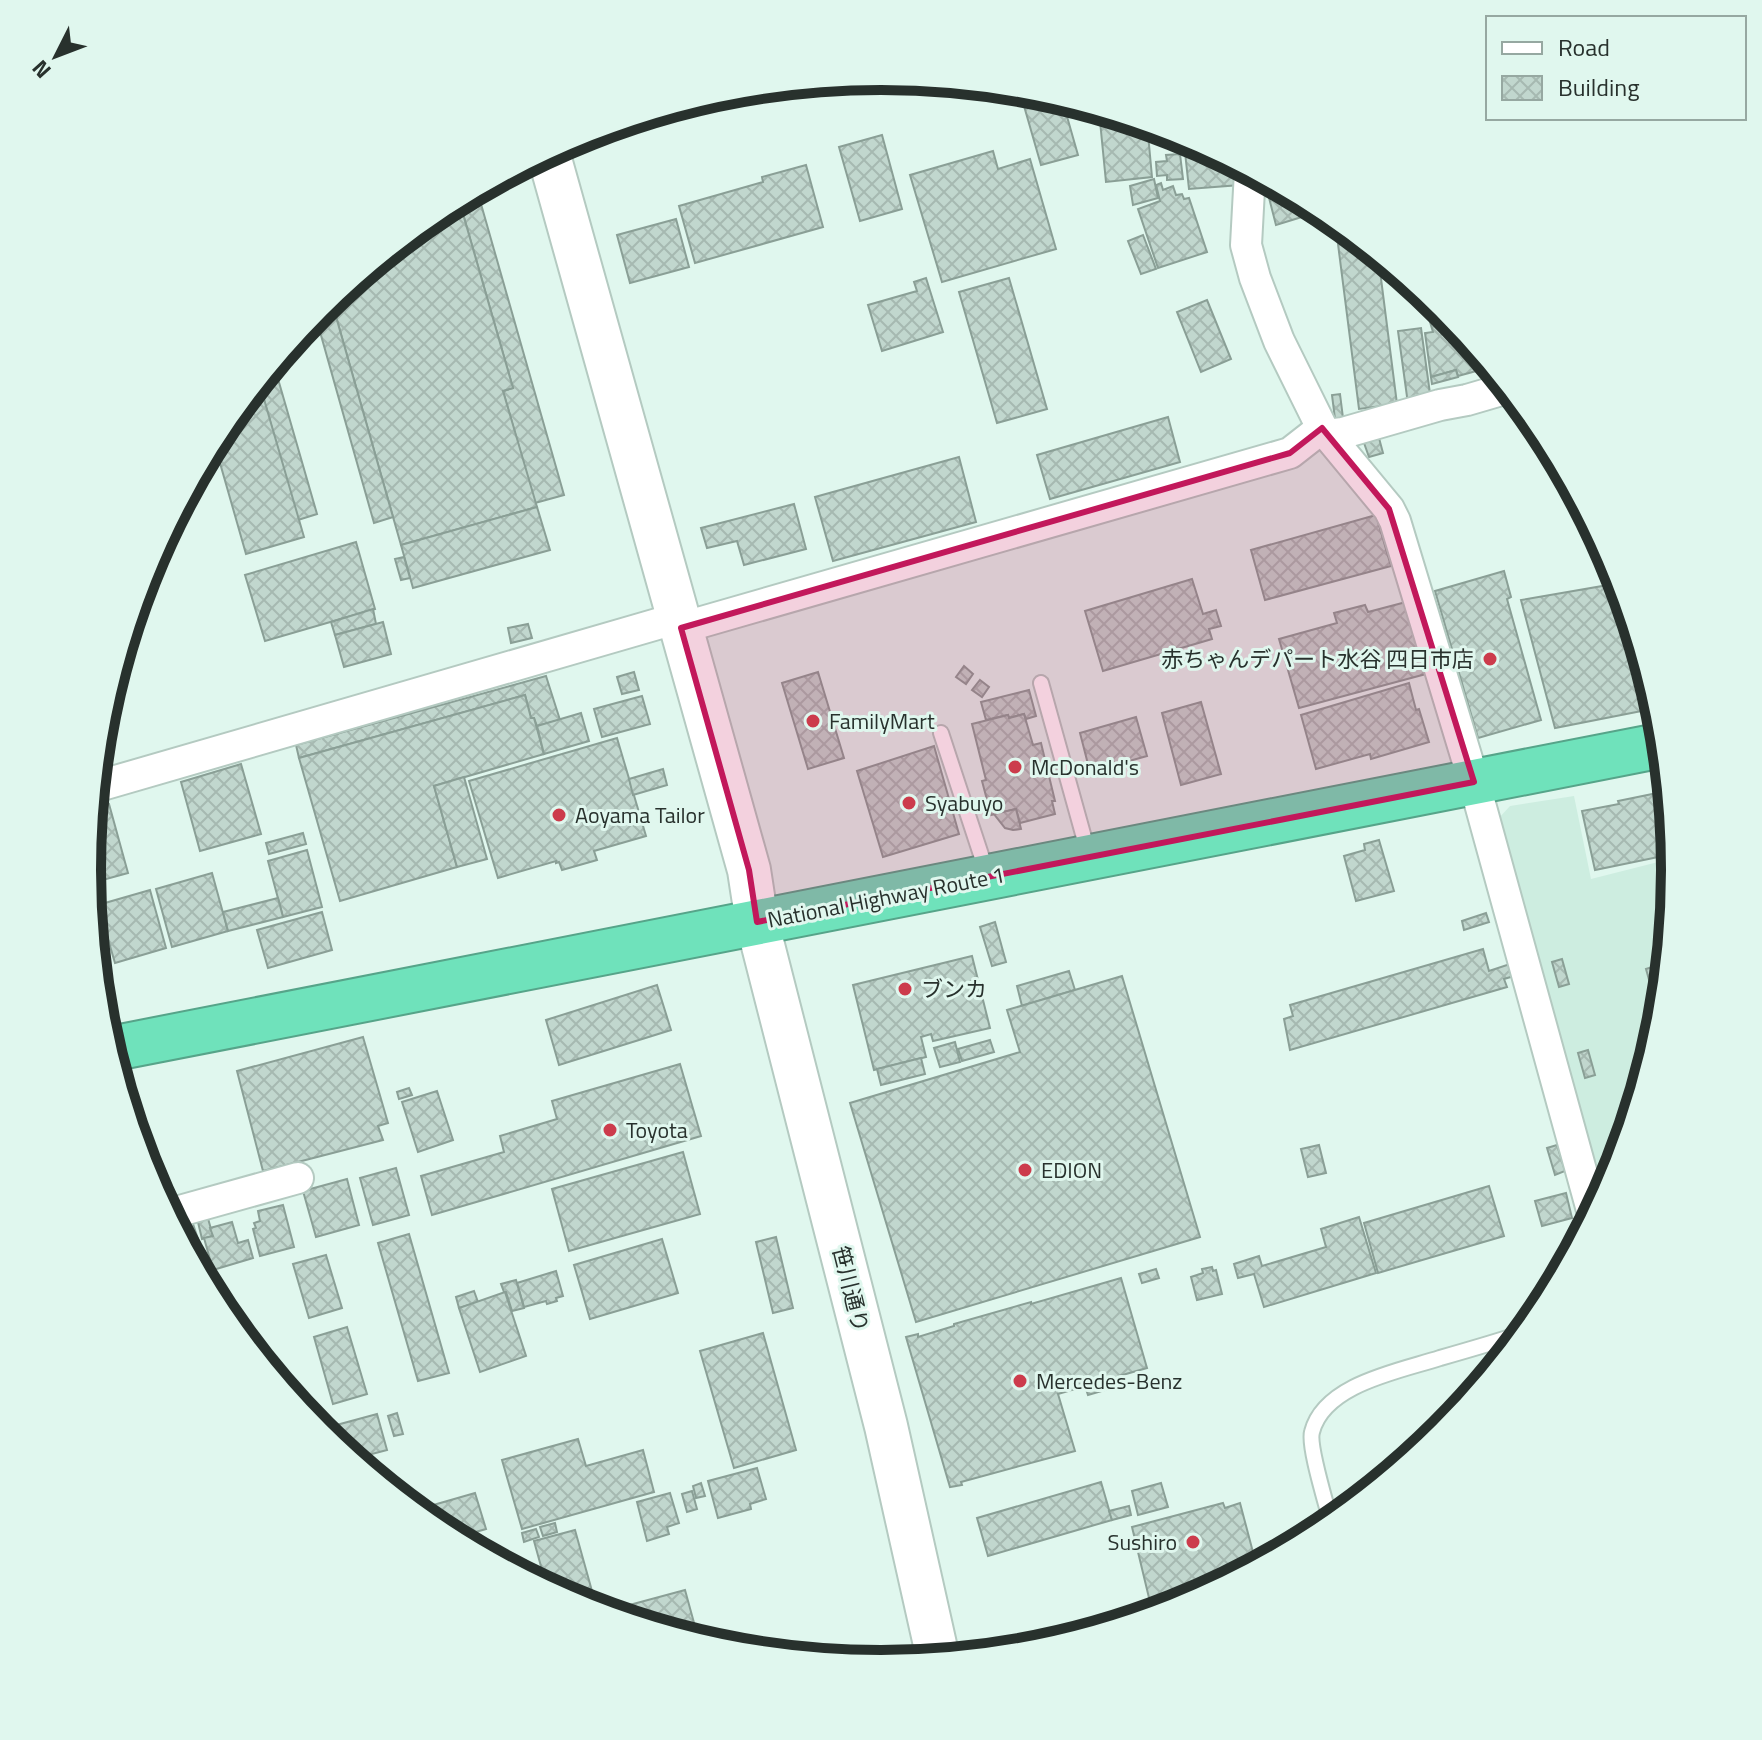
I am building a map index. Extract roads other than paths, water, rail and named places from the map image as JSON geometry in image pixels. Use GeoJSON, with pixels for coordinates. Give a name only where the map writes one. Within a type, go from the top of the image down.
{"type":"FeatureCollection","features":[{"type":"Feature","properties":{"kind":"highway","name":"National Highway Route 1"},"geometry":{"type":"LineString","coordinates":[[122,1047],[1651,747]]}},
{"type":"Feature","properties":{"kind":"street","name":"笹川通り"},"geometry":{"type":"LineString","coordinates":[[551,163],[749,870],[757,922],[886,1426],[936,1648]]}},
{"type":"Feature","properties":{"kind":"street"},"geometry":{"type":"LineString","coordinates":[[1249,183],[1246,245],[1279,341],[1324,431],[1389,509],[1395,521],[1474,782],[1589,1198]]}},
{"type":"Feature","properties":{"kind":"street"},"geometry":{"type":"LineString","coordinates":[[106,784],[1290,453],[1324,431],[1343,433],[1497,391]]}},
{"type":"Feature","properties":{"kind":"street"},"geometry":{"type":"LineString","coordinates":[[179,1211],[298,1178]]}},
{"type":"Feature","properties":{"kind":"lane"},"geometry":{"type":"LineString","coordinates":[[1041,683],[1089,857]]}},
{"type":"Feature","properties":{"kind":"lane"},"geometry":{"type":"LineString","coordinates":[[941,733],[988,877]]}},
{"type":"Feature","properties":{"kind":"lane"},"geometry":{"type":"LineString","coordinates":[[1328,1509],[1311,1434],[1323,1411],[1343,1393],[1375,1377],[1505,1338]]}},
{"type":"Feature","properties":{"kind":"place","name":"赤ちゃんデパート水谷 四日市店"},"geometry":{"type":"Point","coordinates":[1490,659]}},
{"type":"Feature","properties":{"kind":"place","name":"FamilyMart"},"geometry":{"type":"Point","coordinates":[813,721]}},
{"type":"Feature","properties":{"kind":"place","name":"McDonald's"},"geometry":{"type":"Point","coordinates":[1015,767]}},
{"type":"Feature","properties":{"kind":"place","name":"Syabuyo"},"geometry":{"type":"Point","coordinates":[909,803]}},
{"type":"Feature","properties":{"kind":"place","name":"Aoyama Tailor"},"geometry":{"type":"Point","coordinates":[559,815]}},
{"type":"Feature","properties":{"kind":"place","name":"ブンカ"},"geometry":{"type":"Point","coordinates":[905,989]}},
{"type":"Feature","properties":{"kind":"place","name":"Toyota"},"geometry":{"type":"Point","coordinates":[610,1130]}},
{"type":"Feature","properties":{"kind":"place","name":"EDION"},"geometry":{"type":"Point","coordinates":[1025,1170]}},
{"type":"Feature","properties":{"kind":"place","name":"Mercedes-Benz"},"geometry":{"type":"Point","coordinates":[1020,1381]}},
{"type":"Feature","properties":{"kind":"place","name":"Sushiro"},"geometry":{"type":"Point","coordinates":[1193,1542]}}]}
